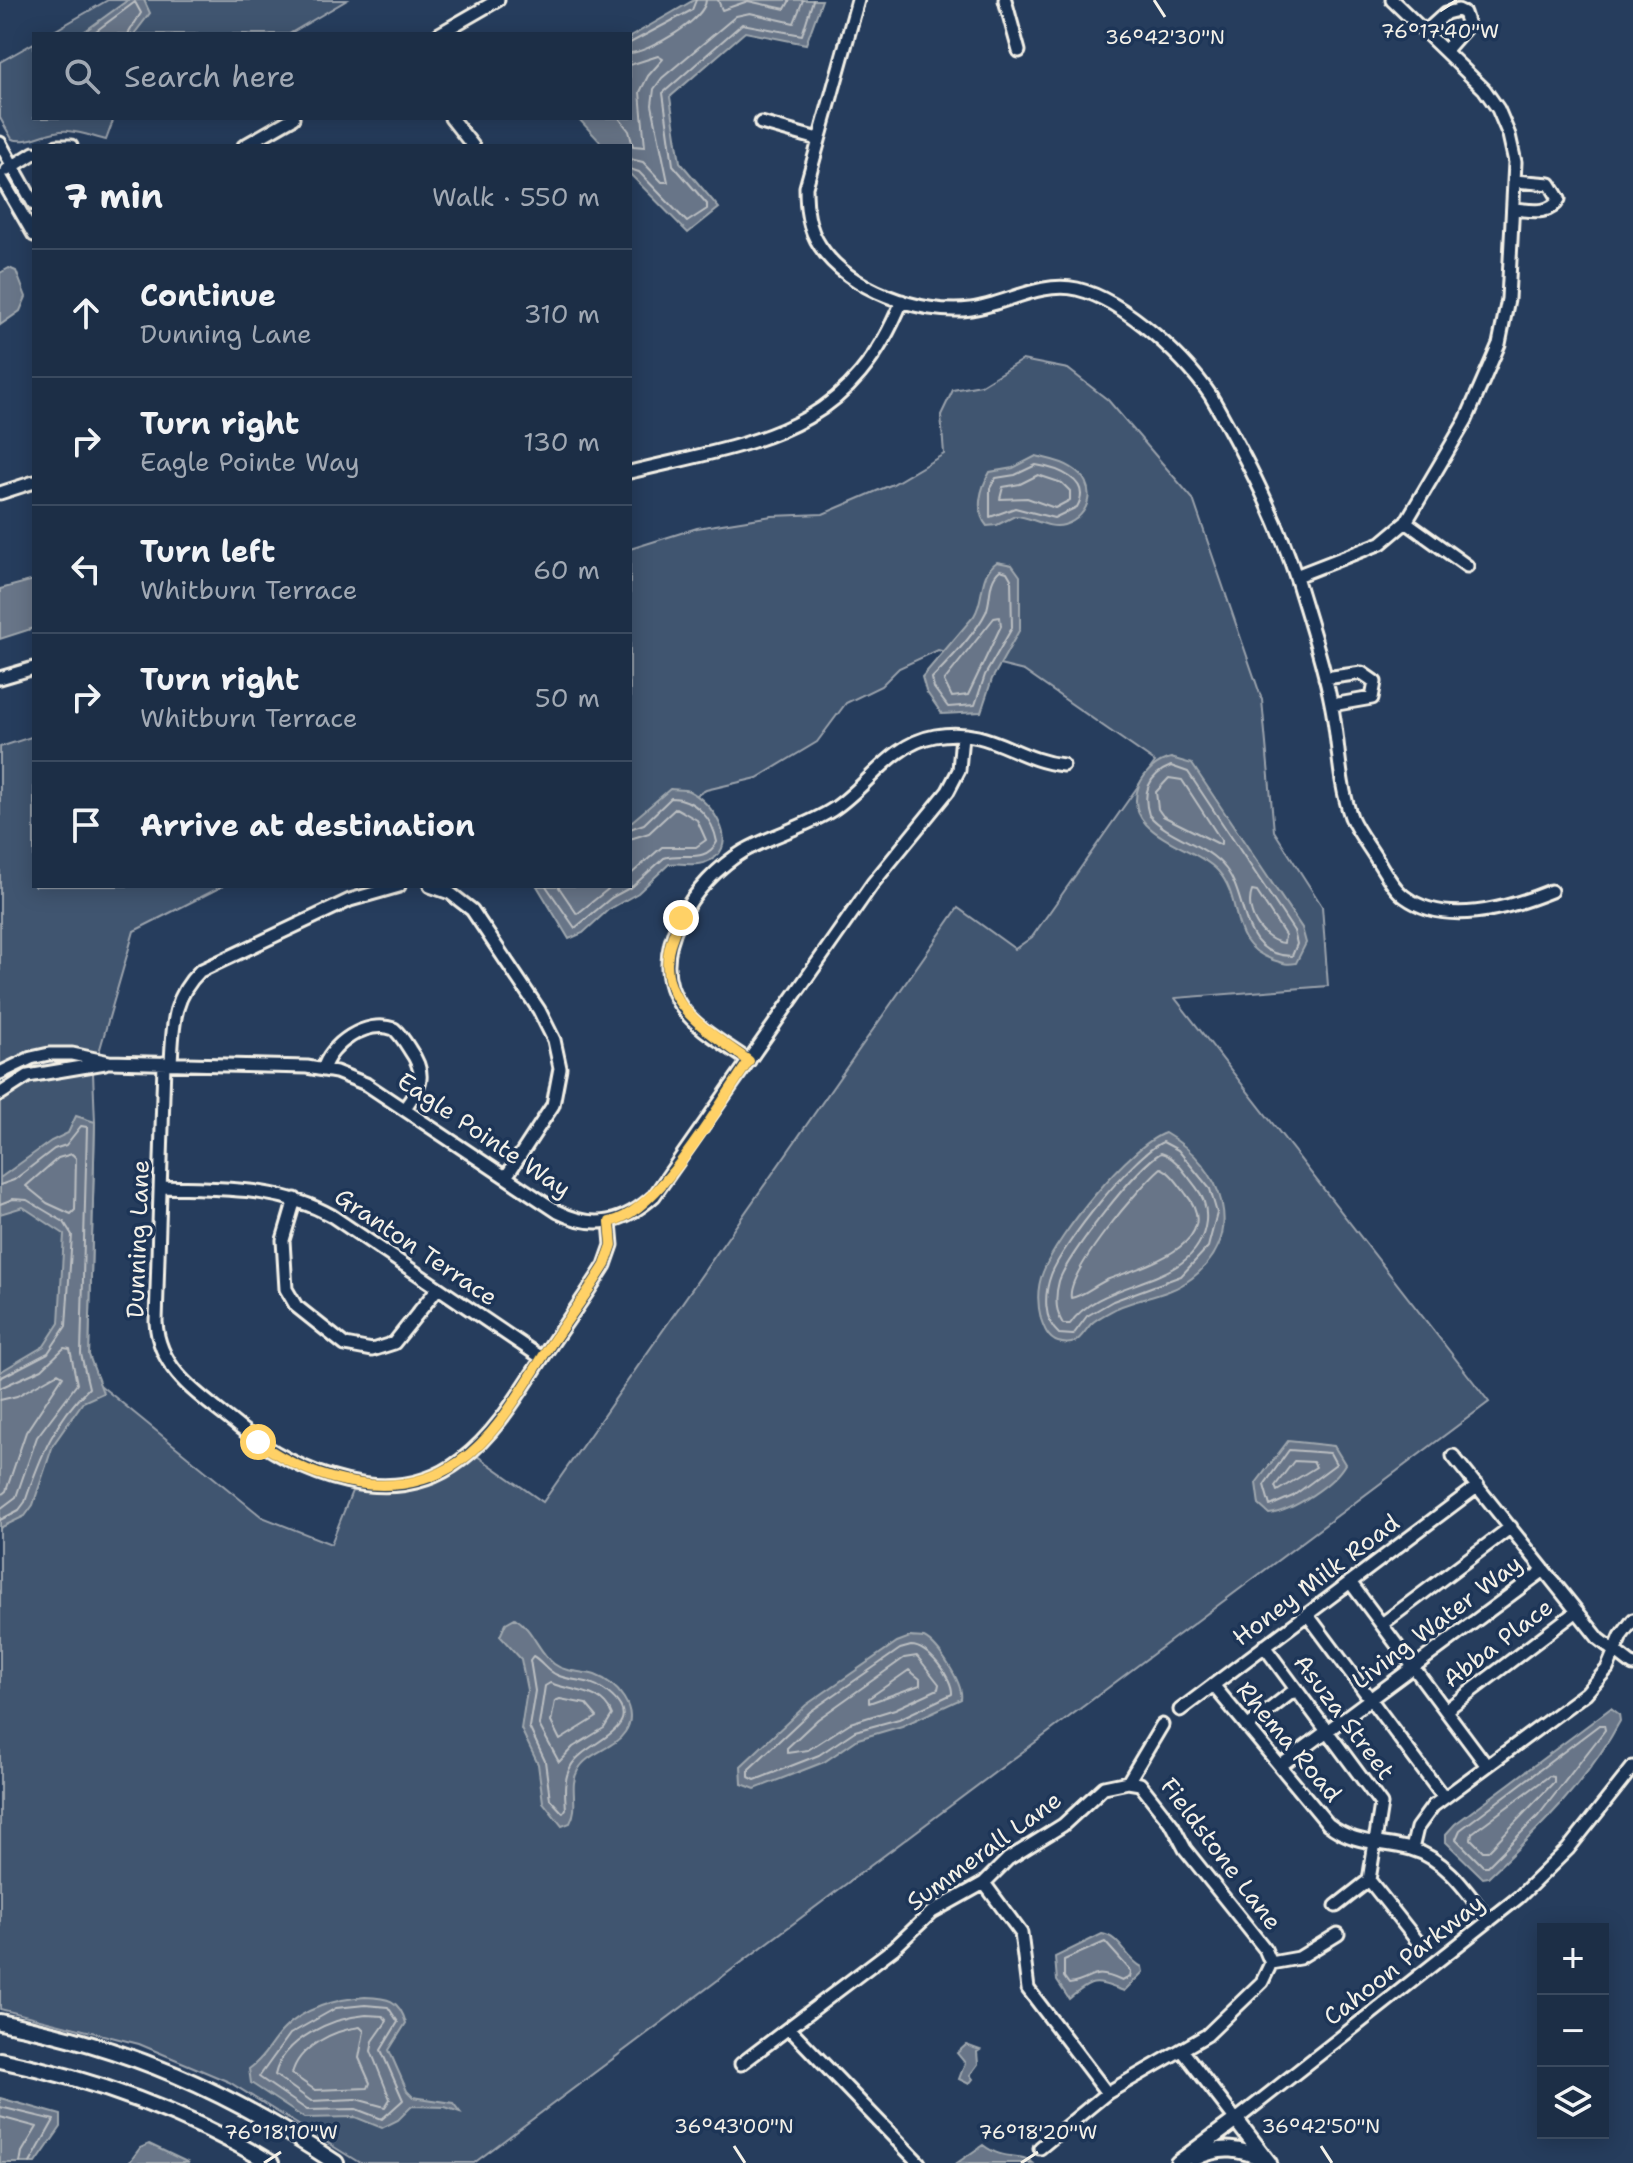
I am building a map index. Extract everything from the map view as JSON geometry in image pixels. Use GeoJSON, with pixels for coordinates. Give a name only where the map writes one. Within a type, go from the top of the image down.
{"type":"FeatureCollection","features":[{"type":"Feature","properties":{"kind":"street"},"geometry":{"type":"LineString","coordinates":[[442,32],[498,0]]}},
{"type":"Feature","properties":{"kind":"street"},"geometry":{"type":"LineString","coordinates":[[858,0],[806,187],[806,207],[819,245],[848,273],[902,301],[948,310],[971,309],[1042,288],[1080,290],[1115,305],[1201,379],[1267,501],[1296,576],[1332,705],[1352,820],[1404,897],[1422,907],[1444,912],[1509,908],[1551,891]]}},
{"type":"Feature","properties":{"kind":"street"},"geometry":{"type":"LineString","coordinates":[[1005,0],[1019,51]]}},
{"type":"Feature","properties":{"kind":"street"},"geometry":{"type":"LineString","coordinates":[[1296,576],[1381,543],[1406,522],[1466,420],[1499,344],[1508,299],[1515,162],[1498,109],[1484,89],[1392,0]]}},
{"type":"Feature","properties":{"kind":"street"},"geometry":{"type":"LineString","coordinates":[[1425,32],[1446,13],[1458,10],[1464,13],[1468,25],[1445,51]]}},
{"type":"Feature","properties":{"kind":"street"},"geometry":{"type":"LineString","coordinates":[[248,144],[290,120]]}},
{"type":"Feature","properties":{"kind":"street"},"geometry":{"type":"LineString","coordinates":[[453,120],[471,144]]}},
{"type":"Feature","properties":{"kind":"street"},"geometry":{"type":"LineString","coordinates":[[761,123],[818,139]]}},
{"type":"Feature","properties":{"kind":"street"},"geometry":{"type":"LineString","coordinates":[[0,143],[32,200]]}},
{"type":"Feature","properties":{"kind":"street"},"geometry":{"type":"LineString","coordinates":[[32,154],[0,175],[32,231]]}},
{"type":"Feature","properties":{"kind":"street"},"geometry":{"type":"LineString","coordinates":[[1513,209],[1546,210],[1556,205],[1559,199],[1550,184],[1514,181]]}},
{"type":"Feature","properties":{"kind":"street"},"geometry":{"type":"LineString","coordinates":[[632,472],[760,441],[814,416],[837,398],[867,366],[891,328],[902,301]]}},
{"type":"Feature","properties":{"kind":"street"},"geometry":{"type":"LineString","coordinates":[[0,493],[32,483]]}},
{"type":"Feature","properties":{"kind":"street"},"geometry":{"type":"LineString","coordinates":[[1406,522],[1467,566]]}},
{"type":"Feature","properties":{"kind":"street"},"geometry":{"type":"LineString","coordinates":[[0,678],[32,669]]}},
{"type":"Feature","properties":{"kind":"street"},"geometry":{"type":"LineString","coordinates":[[1325,678],[1362,673],[1375,682],[1372,698],[1332,705]]}},
{"type":"Feature","properties":{"kind":"street"},"geometry":{"type":"LineString","coordinates":[[610,1222],[628,1216],[654,1196],[873,883],[948,791],[959,770],[962,735]]}},
{"type":"Feature","properties":{"kind":"street"},"geometry":{"type":"LineString","coordinates":[[749,1061],[691,1018],[675,997],[667,962],[681,918],[719,871],[744,851],[832,810],[898,751],[931,737],[983,736],[1047,764],[1063,765]]}},
{"type":"Feature","properties":{"kind":"street","name":"Dunning Lane"},"geometry":{"type":"LineString","coordinates":[[392,888],[350,900],[200,971],[186,986],[176,1006],[167,1063],[156,1322],[164,1358],[180,1379],[250,1436],[301,1467],[348,1482],[372,1485],[408,1483],[459,1462],[487,1435],[605,1265],[612,1245],[610,1222]]}},
{"type":"Feature","properties":{"kind":"street"},"geometry":{"type":"LineString","coordinates":[[436,888],[450,893],[480,920],[544,1017],[554,1040],[560,1068],[553,1105],[506,1177]]}},
{"type":"Feature","properties":{"kind":"street"},"geometry":{"type":"LineString","coordinates":[[323,1070],[334,1047],[372,1027],[394,1029],[418,1062],[423,1076],[418,1090],[405,1108]]}},
{"type":"Feature","properties":{"kind":"street","name":"Eagle Pointe Way"},"geometry":{"type":"LineString","coordinates":[[0,1073],[31,1058],[49,1054],[72,1054],[109,1062]]}},
{"type":"Feature","properties":{"kind":"street","name":"Eagle Pointe Way"},"geometry":{"type":"LineString","coordinates":[[0,1094],[28,1076],[109,1062],[323,1070],[357,1080],[405,1108],[569,1218],[590,1223],[610,1222]]}},
{"type":"Feature","properties":{"kind":"street","name":"Granton Terrace"},"geometry":{"type":"LineString","coordinates":[[162,1187],[255,1190],[295,1199],[332,1216],[542,1358]]}},
{"type":"Feature","properties":{"kind":"street"},"geometry":{"type":"LineString","coordinates":[[295,1199],[283,1240],[286,1289],[296,1306],[345,1345],[372,1350],[394,1343],[438,1288]]}},
{"type":"Feature","properties":{"kind":"street"},"geometry":{"type":"LineString","coordinates":[[1453,1456],[1577,1611],[1615,1653],[1633,1665]]}},
{"type":"Feature","properties":{"kind":"street","name":"Honey Milk Road"},"geometry":{"type":"LineString","coordinates":[[1180,1710],[1478,1486]]}},
{"type":"Feature","properties":{"kind":"street"},"geometry":{"type":"LineString","coordinates":[[1382,1624],[1511,1527]]}},
{"type":"Feature","properties":{"kind":"street","name":"Living Water Way"},"geometry":{"type":"LineString","coordinates":[[1280,1766],[1544,1570]]}},
{"type":"Feature","properties":{"kind":"street"},"geometry":{"type":"LineString","coordinates":[[1350,1582],[1487,1766]]}},
{"type":"Feature","properties":{"kind":"street","name":"Abba Place"},"geometry":{"type":"LineString","coordinates":[[1446,1710],[1577,1611]]}},
{"type":"Feature","properties":{"kind":"street"},"geometry":{"type":"LineString","coordinates":[[1307,1614],[1444,1798]]}},
{"type":"Feature","properties":{"kind":"street"},"geometry":{"type":"LineString","coordinates":[[1412,1849],[1422,1819],[1444,1798],[1586,1693],[1615,1653],[1621,1636],[1633,1620]]}},
{"type":"Feature","properties":{"kind":"street","name":"Asuza Street"},"geometry":{"type":"LineString","coordinates":[[1264,1646],[1381,1804],[1369,1880]]}},
{"type":"Feature","properties":{"kind":"street","name":"Rhema Road"},"geometry":{"type":"LineString","coordinates":[[1213,1685],[1338,1832],[1375,1843],[1412,1849],[1449,1872],[1489,1921]]}},
{"type":"Feature","properties":{"kind":"street"},"geometry":{"type":"LineString","coordinates":[[1247,1727],[1296,1689]]}},
{"type":"Feature","properties":{"kind":"street"},"geometry":{"type":"LineString","coordinates":[[1128,1782],[1162,1725]]}},
{"type":"Feature","properties":{"kind":"street","name":"Cahoon Parkway"},"geometry":{"type":"LineString","coordinates":[[1181,2163],[1489,1921],[1568,1849],[1633,1767]]}},
{"type":"Feature","properties":{"kind":"street","name":"Summerall Lane"},"geometry":{"type":"LineString","coordinates":[[741,2064],[894,1948],[932,1912],[984,1883],[1008,1859],[1063,1825],[1104,1787],[1128,1782]]}},
{"type":"Feature","properties":{"kind":"street","name":"Fieldstone Lane"},"geometry":{"type":"LineString","coordinates":[[1128,1782],[1140,1784],[1185,1849],[1268,1954],[1271,1963]]}},
{"type":"Feature","properties":{"kind":"street"},"geometry":{"type":"LineString","coordinates":[[1336,1906],[1369,1880],[1418,1942]]}},
{"type":"Feature","properties":{"kind":"street"},"geometry":{"type":"LineString","coordinates":[[984,1883],[1021,1933],[1028,1989],[1107,2093]]}},
{"type":"Feature","properties":{"kind":"street"},"geometry":{"type":"LineString","coordinates":[[1040,2148],[1107,2093],[1207,2035],[1262,1982],[1271,1963],[1299,1958],[1338,1934]]}},
{"type":"Feature","properties":{"kind":"street"},"geometry":{"type":"LineString","coordinates":[[0,2022],[76,2039],[172,2071],[259,2113],[336,2163]]}},
{"type":"Feature","properties":{"kind":"street"},"geometry":{"type":"LineString","coordinates":[[789,2028],[919,2163]]}},
{"type":"Feature","properties":{"kind":"street"},"geometry":{"type":"LineString","coordinates":[[1182,2050],[1268,2162]]}},
{"type":"Feature","properties":{"kind":"street"},"geometry":{"type":"LineString","coordinates":[[0,2060],[88,2081],[144,2099],[207,2127],[271,2163]]}},
{"type":"Feature","properties":{"kind":"street"},"geometry":{"type":"LineString","coordinates":[[1181,2163],[1210,2150],[1228,2148],[1268,2162]]}},
{"type":"Feature","properties":{"kind":"shaded area"},"geometry":{"type":"Polygon","coordinates":[[[108,0],[347,0],[292,32],[52,32],[108,0]]]}},
{"type":"Feature","properties":{"kind":"shaded area"},"geometry":{"type":"Polygon","coordinates":[[[32,44],[32,120],[113,120],[106,140],[68,131],[26,140],[12,139],[0,118],[0,62],[32,44]]]}},
{"type":"Feature","properties":{"kind":"shaded area"},"geometry":{"type":"Polygon","coordinates":[[[1022,360],[1068,369],[1108,400],[1193,499],[1262,700],[1274,831],[1322,906],[1328,986],[1175,998],[1489,1402],[474,2163],[360,2163],[229,2082],[139,2044],[0,2009],[0,747],[32,737],[32,888],[219,888],[134,931],[93,1073],[95,1122],[89,1355],[95,1381],[262,1517],[331,1544],[352,1491],[386,1492],[418,1486],[448,1474],[477,1456],[543,1502],[958,908],[1015,949],[1032,937],[1155,762],[1024,671],[938,650],[899,668],[881,686],[846,703],[817,742],[757,778],[706,790],[695,796],[689,791],[632,822],[632,548],[697,528],[772,516],[823,514],[893,484],[944,454],[941,415],[953,390],[981,385],[1022,360]]]}},
{"type":"Feature","properties":{"kind":"water"},"geometry":{"type":"Polygon","coordinates":[[[128,0],[144,0],[150,13],[136,32],[84,32],[128,0]]]}},
{"type":"Feature","properties":{"kind":"water"},"geometry":{"type":"Polygon","coordinates":[[[694,0],[822,0],[806,44],[745,32],[670,97],[680,162],[719,208],[688,233],[632,176],[632,144],[602,144],[580,120],[632,120],[632,36],[694,0]]]}},
{"type":"Feature","properties":{"kind":"water"},"geometry":{"type":"Polygon","coordinates":[[[9,268],[16,271],[26,297],[20,311],[0,325],[0,273],[9,268]]]}},
{"type":"Feature","properties":{"kind":"water"},"geometry":{"type":"Polygon","coordinates":[[[1036,456],[1072,468],[1086,482],[1088,499],[1081,515],[1058,526],[1015,516],[997,525],[987,526],[981,513],[980,499],[990,472],[1013,468],[1036,456]]]}},
{"type":"Feature","properties":{"kind":"water"},"geometry":{"type":"Polygon","coordinates":[[[997,562],[1012,565],[1020,576],[1020,629],[992,679],[981,712],[942,714],[926,691],[922,677],[974,616],[984,580],[997,562]]]}},
{"type":"Feature","properties":{"kind":"water"},"geometry":{"type":"Polygon","coordinates":[[[32,581],[32,629],[0,639],[0,589],[32,581]]]}},
{"type":"Feature","properties":{"kind":"water"},"geometry":{"type":"Polygon","coordinates":[[[1171,758],[1192,764],[1302,928],[1306,943],[1296,963],[1287,964],[1258,953],[1242,932],[1231,895],[1218,871],[1162,837],[1140,816],[1136,802],[1139,785],[1156,764],[1171,758]]]}},
{"type":"Feature","properties":{"kind":"water"},"geometry":{"type":"Polygon","coordinates":[[[670,789],[689,791],[714,813],[720,823],[723,844],[720,853],[701,864],[669,864],[638,893],[608,910],[583,933],[569,939],[538,888],[632,888],[632,821],[670,789]]]}},
{"type":"Feature","properties":{"kind":"water"},"geometry":{"type":"Polygon","coordinates":[[[76,1116],[95,1122],[89,1355],[103,1393],[83,1402],[53,1445],[33,1505],[25,1516],[0,1528],[0,1372],[44,1346],[59,1323],[64,1234],[23,1207],[0,1214],[0,1178],[51,1141],[68,1133],[76,1116]]]}},
{"type":"Feature","properties":{"kind":"water"},"geometry":{"type":"Polygon","coordinates":[[[1165,1133],[1202,1164],[1214,1183],[1222,1204],[1223,1225],[1218,1246],[1206,1265],[1185,1283],[1117,1308],[1094,1322],[1075,1342],[1055,1341],[1044,1326],[1038,1301],[1041,1278],[1051,1256],[1079,1215],[1115,1173],[1150,1141],[1165,1133]]]}},
{"type":"Feature","properties":{"kind":"water"},"geometry":{"type":"Polygon","coordinates":[[[1288,1441],[1334,1446],[1345,1464],[1332,1480],[1312,1495],[1289,1508],[1269,1514],[1259,1505],[1256,1483],[1288,1441]]]}},
{"type":"Feature","properties":{"kind":"water"},"geometry":{"type":"Polygon","coordinates":[[[515,1618],[554,1664],[603,1679],[618,1691],[628,1706],[629,1724],[625,1732],[578,1770],[574,1783],[573,1817],[570,1823],[562,1826],[543,1802],[538,1764],[521,1729],[527,1690],[521,1659],[500,1636],[506,1623],[515,1618]]]}},
{"type":"Feature","properties":{"kind":"water"},"geometry":{"type":"Polygon","coordinates":[[[910,1637],[924,1638],[936,1648],[954,1675],[961,1699],[902,1726],[858,1739],[824,1762],[755,1789],[742,1784],[741,1766],[806,1705],[897,1642],[910,1637]]]}},
{"type":"Feature","properties":{"kind":"water"},"geometry":{"type":"Polygon","coordinates":[[[1611,1708],[1619,1714],[1620,1721],[1593,1764],[1543,1823],[1488,1877],[1483,1878],[1446,1842],[1446,1834],[1455,1824],[1611,1708]]]}},
{"type":"Feature","properties":{"kind":"water"},"geometry":{"type":"Polygon","coordinates":[[[1102,1934],[1114,1939],[1142,1967],[1143,1972],[1124,1991],[1095,1983],[1069,1999],[1057,1981],[1055,1957],[1102,1934]]]}},
{"type":"Feature","properties":{"kind":"water"},"geometry":{"type":"Polygon","coordinates":[[[365,1997],[392,2001],[403,2015],[406,2023],[389,2050],[407,2091],[413,2097],[453,2103],[460,2112],[445,2107],[412,2106],[398,2120],[382,2128],[355,2117],[304,2118],[251,2083],[249,2069],[291,2022],[321,2006],[365,1997]]]}},
{"type":"Feature","properties":{"kind":"water"},"geometry":{"type":"Polygon","coordinates":[[[966,2045],[980,2050],[977,2052],[978,2064],[970,2075],[973,2079],[969,2084],[959,2079],[965,2063],[957,2053],[966,2045]]]}},
{"type":"Feature","properties":{"kind":"water"},"geometry":{"type":"Polygon","coordinates":[[[0,2098],[61,2115],[61,2127],[36,2163],[0,2163],[0,2098]]]}},
{"type":"Feature","properties":{"kind":"water"},"geometry":{"type":"Polygon","coordinates":[[[149,2144],[189,2163],[129,2163],[140,2148],[149,2144]]]}},
{"type":"Feature","properties":{"kind":"water"},"geometry":{"type":"Polygon","coordinates":[[[983,2145],[998,2153],[1033,2163],[957,2163],[983,2145]]]}},
{"type":"Feature","properties":{"kind":"route"},"geometry":{"type":"LineString","coordinates":[[258,1442],[313,1472],[348,1482],[383,1485],[408,1483],[437,1473],[459,1462],[487,1435],[605,1265],[612,1245],[610,1222],[637,1211],[654,1196],[749,1061],[691,1018],[675,997],[667,973],[667,962],[669,946],[681,918]]}}]}
